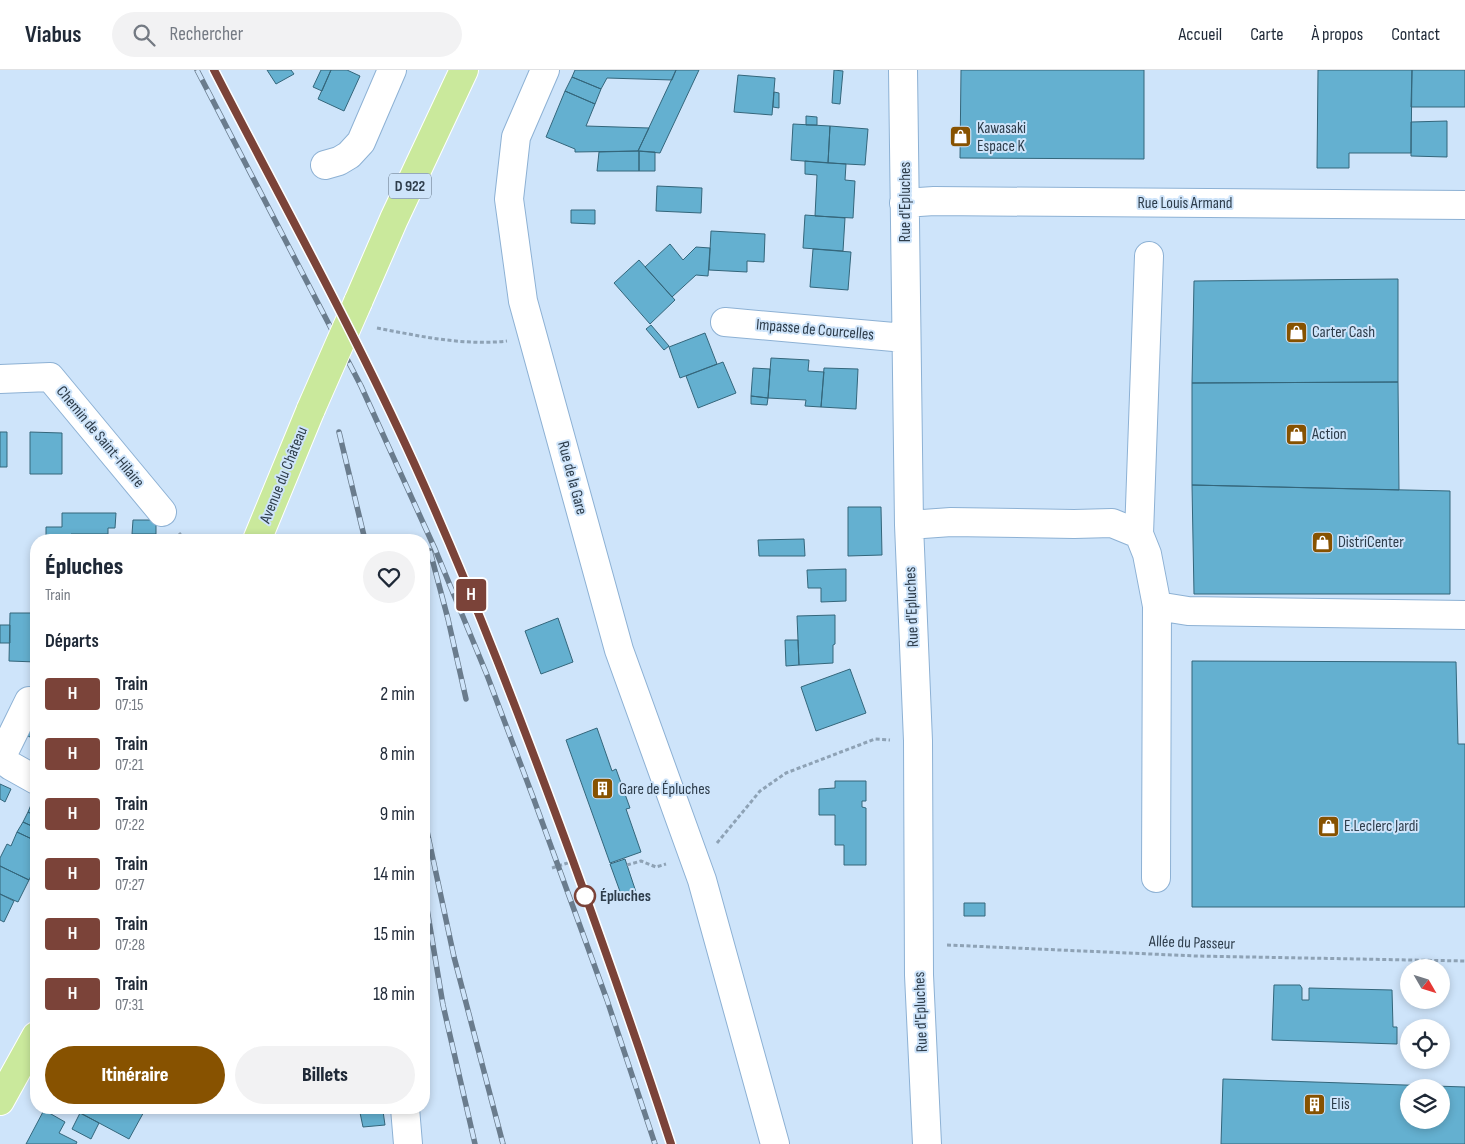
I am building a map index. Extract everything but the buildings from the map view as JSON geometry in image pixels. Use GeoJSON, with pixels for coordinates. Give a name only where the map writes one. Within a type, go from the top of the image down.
{"type":"FeatureCollection","features":[{"type":"Feature","properties":{"kind":"main road","name":"Avenue du Château"},"geometry":{"type":"LineString","coordinates":[[259,534],[311,409],[394,219],[464,70]]}},
{"type":"Feature","properties":{"kind":"main road"},"geometry":{"type":"LineString","coordinates":[[0,1101],[30,1047]]}},
{"type":"Feature","properties":{"kind":"street"},"geometry":{"type":"LineString","coordinates":[[325,165],[344,158],[361,142],[392,70]]}},
{"type":"Feature","properties":{"kind":"street","name":"Rue de la Gare"},"geometry":{"type":"LineString","coordinates":[[545,70],[516,137],[508,199],[523,301],[620,650],[702,880],[775,1144]]}},
{"type":"Feature","properties":{"kind":"street","name":"Rue d'Epluches"},"geometry":{"type":"LineString","coordinates":[[903,70],[905,338],[909,525],[918,741],[919,945],[927,1144]]}},
{"type":"Feature","properties":{"kind":"street","name":"Rue Louis Armand"},"geometry":{"type":"LineString","coordinates":[[904,203],[934,201],[1465,204]]}},
{"type":"Feature","properties":{"kind":"street"},"geometry":{"type":"LineString","coordinates":[[1149,256],[1139,534],[1147,554],[1157,606],[1156,878]]}},
{"type":"Feature","properties":{"kind":"street","name":"Impasse de Courcelles"},"geometry":{"type":"LineString","coordinates":[[725,322],[905,338]]}},
{"type":"Feature","properties":{"kind":"street","name":"Chemin de Saint-Hilaire"},"geometry":{"type":"LineString","coordinates":[[0,378],[50,377],[162,512]]}},
{"type":"Feature","properties":{"kind":"street"},"geometry":{"type":"LineString","coordinates":[[909,525],[951,522],[1112,523],[1139,534]]}},
{"type":"Feature","properties":{"kind":"street"},"geometry":{"type":"LineString","coordinates":[[1157,606],[1188,611],[1465,616]]}},
{"type":"Feature","properties":{"kind":"street"},"geometry":{"type":"LineString","coordinates":[[29,702],[0,758],[30,777]]}},
{"type":"Feature","properties":{"kind":"street"},"geometry":{"type":"LineString","coordinates":[[406,1114],[408,1144]]}},
{"type":"Feature","properties":{"kind":"path"},"geometry":{"type":"LineString","coordinates":[[375,328],[418,336],[485,343],[533,338]]}},
{"type":"Feature","properties":{"kind":"path"},"geometry":{"type":"LineString","coordinates":[[711,849],[760,791],[786,773],[875,739],[918,741]]}},
{"type":"Feature","properties":{"kind":"path"},"geometry":{"type":"LineString","coordinates":[[552,868],[577,860]]}},
{"type":"Feature","properties":{"kind":"path","name":"Allée du Passeur"},"geometry":{"type":"LineString","coordinates":[[919,945],[965,944],[1196,956],[1465,960]]}},
{"type":"Feature","properties":{"kind":"railway"},"geometry":{"type":"LineString","coordinates":[[197,70],[361,386],[428,534]]}},
{"type":"Feature","properties":{"kind":"railway"},"geometry":{"type":"LineString","coordinates":[[214,70],[357,343],[404,441],[456,560],[505,679],[551,800],[611,967],[671,1144]]}},
{"type":"Feature","properties":{"kind":"railway"},"geometry":{"type":"LineString","coordinates":[[339,432],[364,534]]}},
{"type":"Feature","properties":{"kind":"railway"},"geometry":{"type":"LineString","coordinates":[[430,538],[487,675],[533,797],[607,1000],[655,1144]]}},
{"type":"Feature","properties":{"kind":"railway"},"geometry":{"type":"LineString","coordinates":[[430,551],[466,699]]}},
{"type":"Feature","properties":{"kind":"railway"},"geometry":{"type":"LineString","coordinates":[[430,845],[454,957],[503,1144]]}},
{"type":"Feature","properties":{"kind":"railway"},"geometry":{"type":"LineString","coordinates":[[430,927],[443,1005],[475,1144]]}},
{"type":"Feature","properties":{"kind":"train","name":"H"},"geometry":{"type":"LineString","coordinates":[[214,70],[375,380],[459,566],[501,668],[560,826],[636,1037],[671,1144]]}},
{"type":"Feature","properties":{"kind":"place","name":"Kawasaki Espace K"},"geometry":{"type":"Point","coordinates":[961,137]}},
{"type":"Feature","properties":{"kind":"place","name":"Carter Cash"},"geometry":{"type":"Point","coordinates":[1296,332]}},
{"type":"Feature","properties":{"kind":"place","name":"Action"},"geometry":{"type":"Point","coordinates":[1296,434]}},
{"type":"Feature","properties":{"kind":"place","name":"DistriCenter"},"geometry":{"type":"Point","coordinates":[1322,542]}},
{"type":"Feature","properties":{"kind":"place","name":"Gare de Épluches"},"geometry":{"type":"Point","coordinates":[603,789]}},
{"type":"Feature","properties":{"kind":"place","name":"E.Leclerc Jardi"},"geometry":{"type":"Point","coordinates":[1328,826]}},
{"type":"Feature","properties":{"kind":"place","name":"Épluches"},"geometry":{"type":"Point","coordinates":[585,896]}},
{"type":"Feature","properties":{"kind":"place","name":"Elis"},"geometry":{"type":"Point","coordinates":[1315,1104]}}]}
